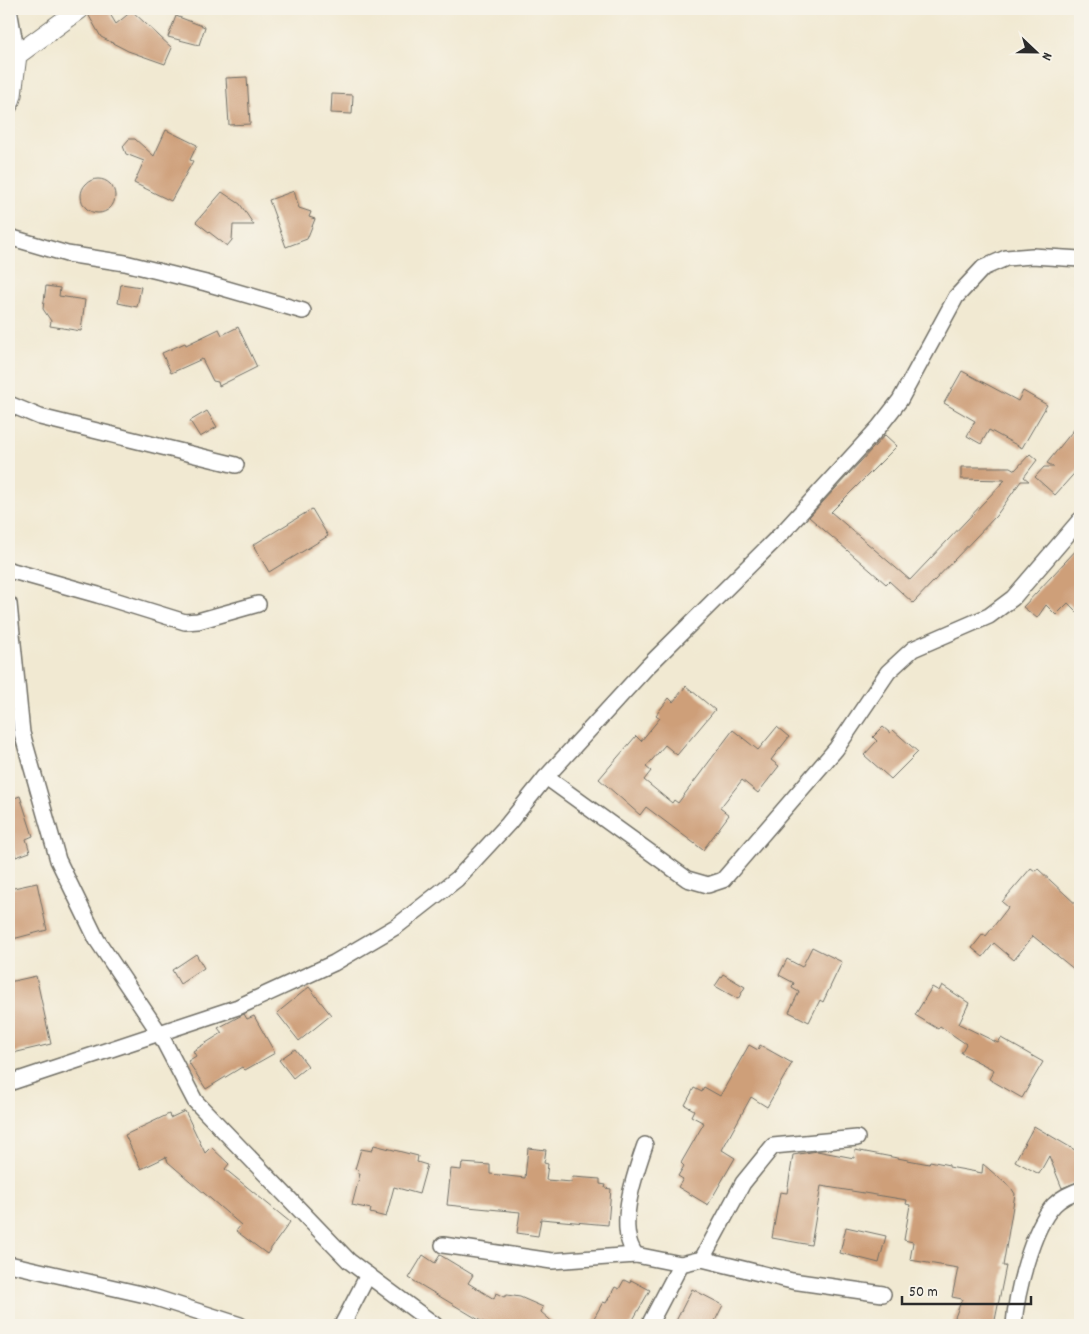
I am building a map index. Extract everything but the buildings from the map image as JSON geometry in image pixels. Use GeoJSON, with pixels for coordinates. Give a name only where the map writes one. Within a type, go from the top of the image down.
{"type":"FeatureCollection","features":[{"type":"Feature","properties":{"kind":"street"},"geometry":{"type":"LineString","coordinates":[[9,9],[17,55],[10,98]]}},
{"type":"Feature","properties":{"kind":"street"},"geometry":{"type":"LineString","coordinates":[[17,55],[80,9]]}},
{"type":"Feature","properties":{"kind":"street"},"geometry":{"type":"LineString","coordinates":[[9,237],[67,254],[125,264],[206,283],[303,311]]}},
{"type":"Feature","properties":{"kind":"street"},"geometry":{"type":"LineString","coordinates":[[9,1083],[55,1066],[160,1034],[238,1006],[334,963],[397,926],[456,879],[508,824],[546,777],[648,667],[783,532],[879,427],[900,400],[956,296],[983,268],[1006,258],[1032,256],[1080,259]]}},
{"type":"Feature","properties":{"kind":"street"},"geometry":{"type":"LineString","coordinates":[[9,404],[40,418],[236,465]]}},
{"type":"Feature","properties":{"kind":"street"},"geometry":{"type":"LineString","coordinates":[[546,777],[687,879],[708,885],[723,880],[836,749],[888,672],[913,649],[989,616],[1013,598],[1080,520]]}},
{"type":"Feature","properties":{"kind":"street"},"geometry":{"type":"LineString","coordinates":[[9,570],[185,622],[206,620],[258,604]]}},
{"type":"Feature","properties":{"kind":"street"},"geometry":{"type":"LineString","coordinates":[[9,604],[22,733],[58,860],[97,940],[160,1034],[195,1101],[349,1261],[435,1325]]}},
{"type":"Feature","properties":{"kind":"street"},"geometry":{"type":"LineString","coordinates":[[702,1259],[743,1183],[773,1146],[857,1138]]}},
{"type":"Feature","properties":{"kind":"street"},"geometry":{"type":"LineString","coordinates":[[636,1255],[630,1247],[627,1229],[630,1196],[645,1145]]}},
{"type":"Feature","properties":{"kind":"street"},"geometry":{"type":"LineString","coordinates":[[1014,1325],[1022,1282],[1044,1220],[1053,1206],[1064,1197],[1080,1190]]}},
{"type":"Feature","properties":{"kind":"street"},"geometry":{"type":"LineString","coordinates":[[443,1245],[552,1261],[636,1255],[681,1264],[702,1259],[792,1281],[883,1294]]}},
{"type":"Feature","properties":{"kind":"street"},"geometry":{"type":"LineString","coordinates":[[9,1264],[150,1296],[240,1325]]}},
{"type":"Feature","properties":{"kind":"street"},"geometry":{"type":"LineString","coordinates":[[649,1325],[681,1264]]}},
{"type":"Feature","properties":{"kind":"street"},"geometry":{"type":"LineString","coordinates":[[342,1325],[368,1275]]}}]}
